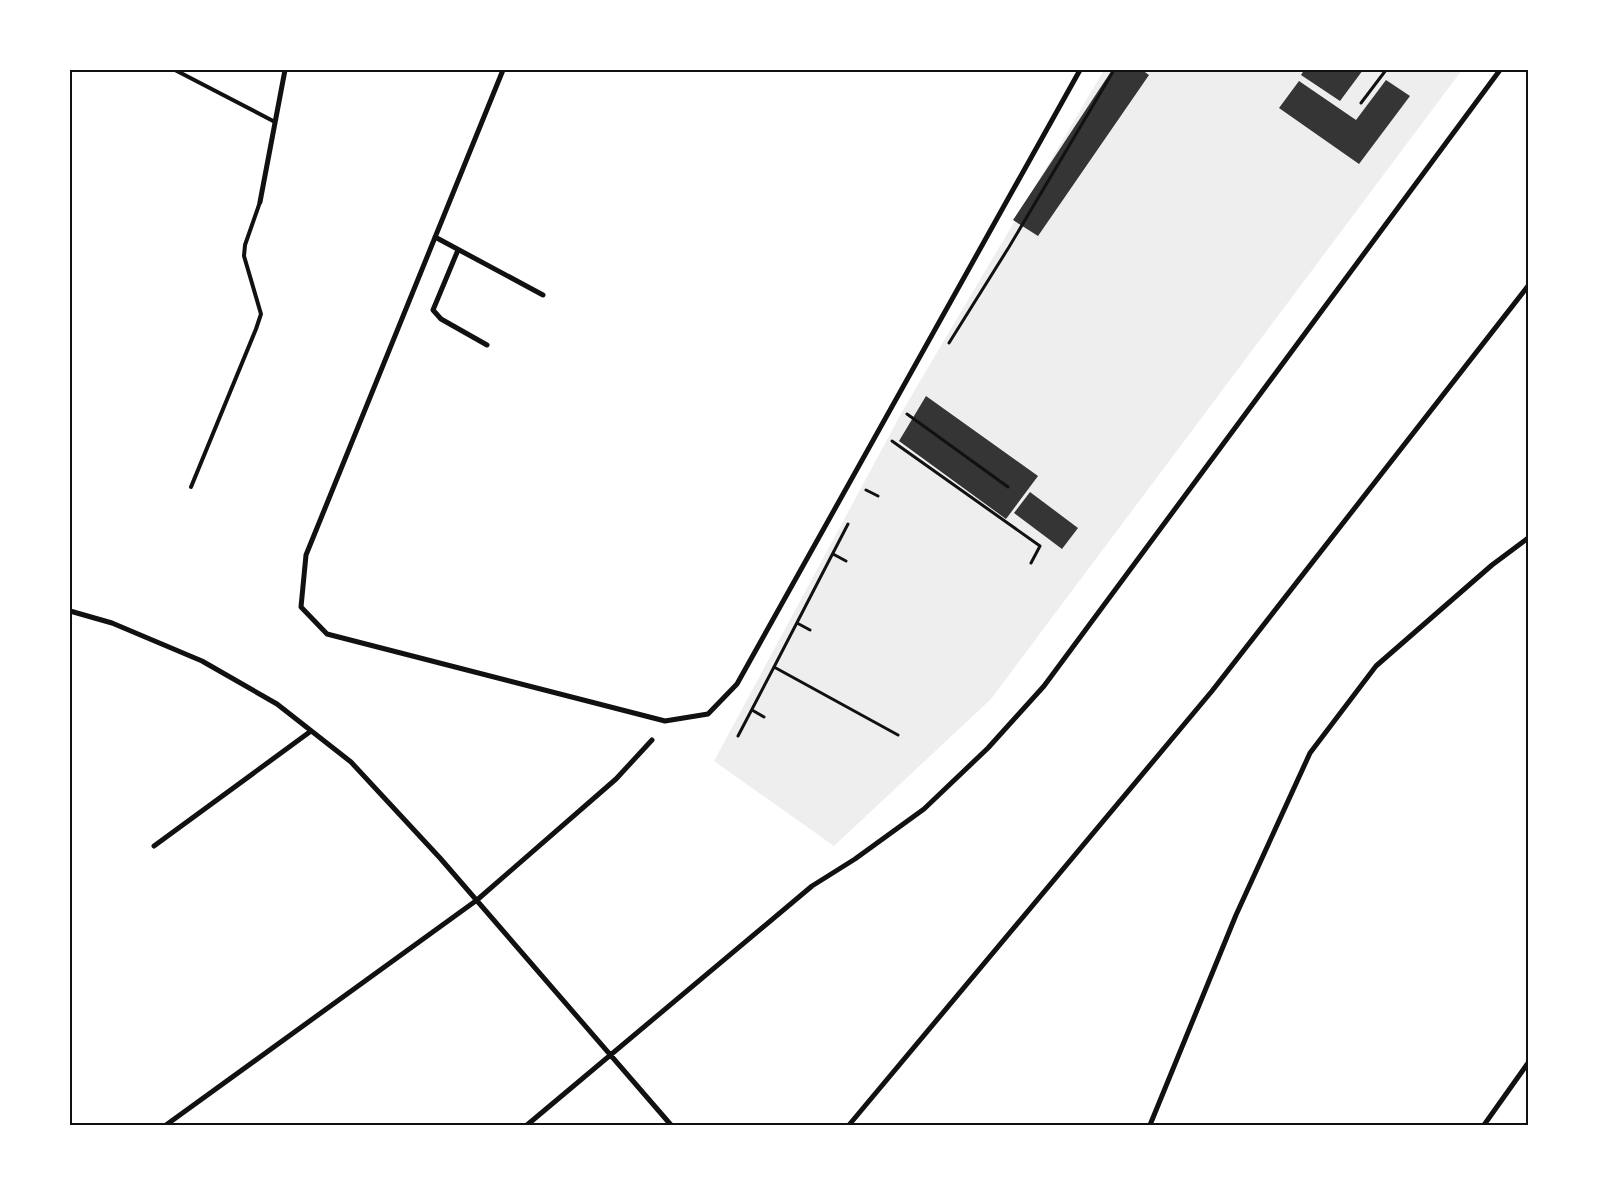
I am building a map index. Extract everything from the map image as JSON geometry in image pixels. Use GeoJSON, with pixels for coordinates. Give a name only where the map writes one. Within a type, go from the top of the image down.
{"type":"FeatureCollection","features":[{"type":"Feature","properties":{"kind":"street"},"geometry":{"type":"LineString","coordinates":[[260,202],[285,70]]}},
{"type":"Feature","properties":{"kind":"street"},"geometry":{"type":"LineString","coordinates":[[503,70],[306,555],[301,607],[327,634],[665,721],[708,714],[737,684],[1080,70]]}},
{"type":"Feature","properties":{"kind":"street"},"geometry":{"type":"LineString","coordinates":[[527,1125],[612,1056],[812,886],[854,859],[924,808],[994,741],[1044,686],[1500,70]]}},
{"type":"Feature","properties":{"kind":"street"},"geometry":{"type":"LineString","coordinates":[[435,238],[543,295]]}},
{"type":"Feature","properties":{"kind":"street"},"geometry":{"type":"LineString","coordinates":[[458,250],[433,310],[441,319],[487,345]]}},
{"type":"Feature","properties":{"kind":"street"},"geometry":{"type":"LineString","coordinates":[[849,1125],[1212,691],[1528,286]]}},
{"type":"Feature","properties":{"kind":"street"},"geometry":{"type":"LineString","coordinates":[[1150,1125],[1236,914],[1310,753],[1376,666],[1492,565],[1528,538]]}},
{"type":"Feature","properties":{"kind":"street"},"geometry":{"type":"LineString","coordinates":[[70,611],[112,623],[202,661],[277,704],[351,762],[440,858],[671,1125]]}},
{"type":"Feature","properties":{"kind":"street"},"geometry":{"type":"LineString","coordinates":[[154,846],[311,731]]}},
{"type":"Feature","properties":{"kind":"street"},"geometry":{"type":"LineString","coordinates":[[166,1125],[477,900],[616,779],[652,740]]}},
{"type":"Feature","properties":{"kind":"street"},"geometry":{"type":"LineString","coordinates":[[1484,1125],[1528,1063]]}},
{"type":"Feature","properties":{"kind":"lane"},"geometry":{"type":"LineString","coordinates":[[174,70],[275,122]]}},
{"type":"Feature","properties":{"kind":"lane"},"geometry":{"type":"LineString","coordinates":[[191,487],[261,314],[244,256],[245,245],[260,202]]}},
{"type":"Feature","properties":{"kind":"path"},"geometry":{"type":"LineString","coordinates":[[947,347],[1010,247],[1114,70]]}},
{"type":"Feature","properties":{"kind":"path"},"geometry":{"type":"LineString","coordinates":[[1361,103],[1385,72],[1379,70]]}},
{"type":"Feature","properties":{"kind":"path"},"geometry":{"type":"LineString","coordinates":[[902,420],[906,413],[1008,487]]}},
{"type":"Feature","properties":{"kind":"path"},"geometry":{"type":"LineString","coordinates":[[887,449],[895,433]]}},
{"type":"Feature","properties":{"kind":"path"},"geometry":{"type":"LineString","coordinates":[[892,440],[1040,546],[1031,562]]}},
{"type":"Feature","properties":{"kind":"path"},"geometry":{"type":"LineString","coordinates":[[862,498],[870,482]]}},
{"type":"Feature","properties":{"kind":"path"},"geometry":{"type":"LineString","coordinates":[[866,490],[878,496]]}},
{"type":"Feature","properties":{"kind":"path"},"geometry":{"type":"LineString","coordinates":[[738,736],[849,522]]}},
{"type":"Feature","properties":{"kind":"path"},"geometry":{"type":"LineString","coordinates":[[833,554],[846,561]]}},
{"type":"Feature","properties":{"kind":"path"},"geometry":{"type":"LineString","coordinates":[[797,623],[810,630]]}},
{"type":"Feature","properties":{"kind":"path"},"geometry":{"type":"LineString","coordinates":[[774,667],[898,735]]}},
{"type":"Feature","properties":{"kind":"path"},"geometry":{"type":"LineString","coordinates":[[752,710],[764,717]]}},
{"type":"Feature","properties":{"kind":"shaded area"},"geometry":{"type":"Polygon","coordinates":[[[1104,70],[1462,70],[991,699],[834,846],[714,761],[903,410],[1104,70]]]}},
{"type":"Feature","properties":{"kind":"building"},"geometry":{"type":"Polygon","coordinates":[[[1112,70],[1142,70],[1149,75],[1038,236],[1013,220],[1112,70]]]}},
{"type":"Feature","properties":{"kind":"building"},"geometry":{"type":"Polygon","coordinates":[[[1304,70],[1363,70],[1340,101],[1301,75],[1304,70]]]}},
{"type":"Feature","properties":{"kind":"building"},"geometry":{"type":"Polygon","coordinates":[[[1386,80],[1410,96],[1359,164],[1279,108],[1299,81],[1356,120],[1386,80]]]}},
{"type":"Feature","properties":{"kind":"building"},"geometry":{"type":"Polygon","coordinates":[[[926,396],[1038,476],[1006,519],[899,441],[926,396]]]}},
{"type":"Feature","properties":{"kind":"building"},"geometry":{"type":"Polygon","coordinates":[[[1030,492],[1078,528],[1062,549],[1014,513],[1030,492]]]}}]}
